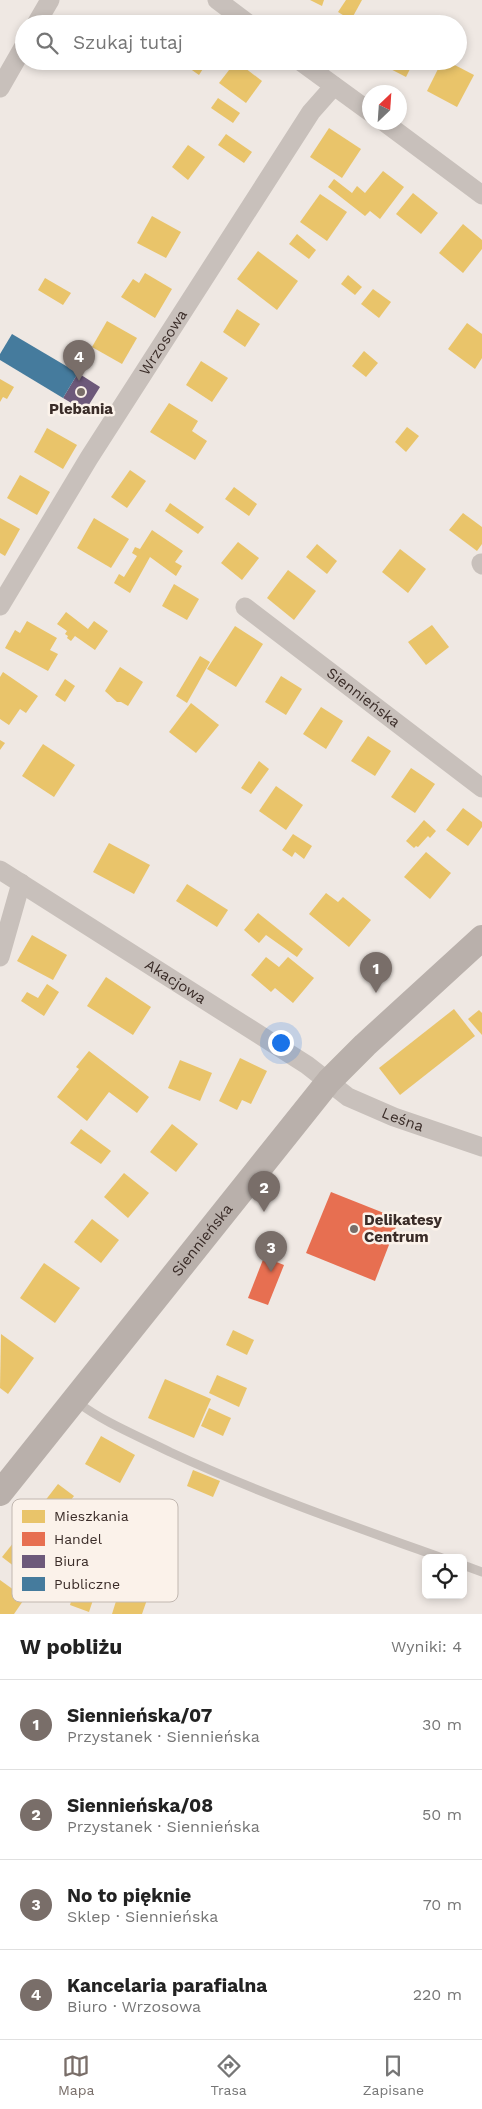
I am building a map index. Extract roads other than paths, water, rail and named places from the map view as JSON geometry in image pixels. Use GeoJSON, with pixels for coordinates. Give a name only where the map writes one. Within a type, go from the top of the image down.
{"type":"FeatureCollection","features":[{"type":"Feature","properties":{"kind":"main road","name":"Siennieńska"},"geometry":{"type":"LineString","coordinates":[[0,1493],[329,1081],[393,1018],[482,938]]}},
{"type":"Feature","properties":{"kind":"street"},"geometry":{"type":"LineString","coordinates":[[41,15],[50,0]]}},
{"type":"Feature","properties":{"kind":"street"},"geometry":{"type":"LineString","coordinates":[[217,0],[238,15]]}},
{"type":"Feature","properties":{"kind":"street"},"geometry":{"type":"LineString","coordinates":[[0,88],[15,62]]}},
{"type":"Feature","properties":{"kind":"street"},"geometry":{"type":"LineString","coordinates":[[312,70],[362,106]]}},
{"type":"Feature","properties":{"kind":"street","name":"Wrzosowa"},"geometry":{"type":"LineString","coordinates":[[0,606],[89,458],[311,112],[334,86]]}},
{"type":"Feature","properties":{"kind":"street"},"geometry":{"type":"LineString","coordinates":[[395,130],[482,194]]}},
{"type":"Feature","properties":{"kind":"street","name":"Siennieńska"},"geometry":{"type":"LineString","coordinates":[[244,607],[482,788]]}},
{"type":"Feature","properties":{"kind":"street","name":"Akacjowa"},"geometry":{"type":"LineString","coordinates":[[0,870],[290,1054],[329,1081]]}},
{"type":"Feature","properties":{"kind":"street"},"geometry":{"type":"LineString","coordinates":[[0,957],[21,884]]}},
{"type":"Feature","properties":{"kind":"street","name":"Leśna"},"geometry":{"type":"LineString","coordinates":[[329,1081],[348,1097],[358,1102],[394,1117],[482,1148]]}},
{"type":"Feature","properties":{"kind":"lane"},"geometry":{"type":"LineString","coordinates":[[74,1400],[96,1417],[187,1460],[317,1514],[431,1554]]}},
{"type":"Feature","properties":{"kind":"lane"},"geometry":{"type":"LineString","coordinates":[[467,1566],[482,1572]]}},
{"type":"Feature","properties":{"kind":"place","name":"Kancelaria parafialna"},"geometry":{"type":"Point","coordinates":[79,381]}},
{"type":"Feature","properties":{"kind":"place","name":"Plebania"},"geometry":{"type":"Point","coordinates":[81,392]}},
{"type":"Feature","properties":{"kind":"place","name":"Siennieńska/07"},"geometry":{"type":"Point","coordinates":[376,993]}},
{"type":"Feature","properties":{"kind":"place","name":"Siennieńska/08"},"geometry":{"type":"Point","coordinates":[264,1212]}},
{"type":"Feature","properties":{"kind":"place","name":"Delikatesy Centrum"},"geometry":{"type":"Point","coordinates":[354,1229]}},
{"type":"Feature","properties":{"kind":"place","name":"No to pięknie"},"geometry":{"type":"Point","coordinates":[271,1272]}}]}
